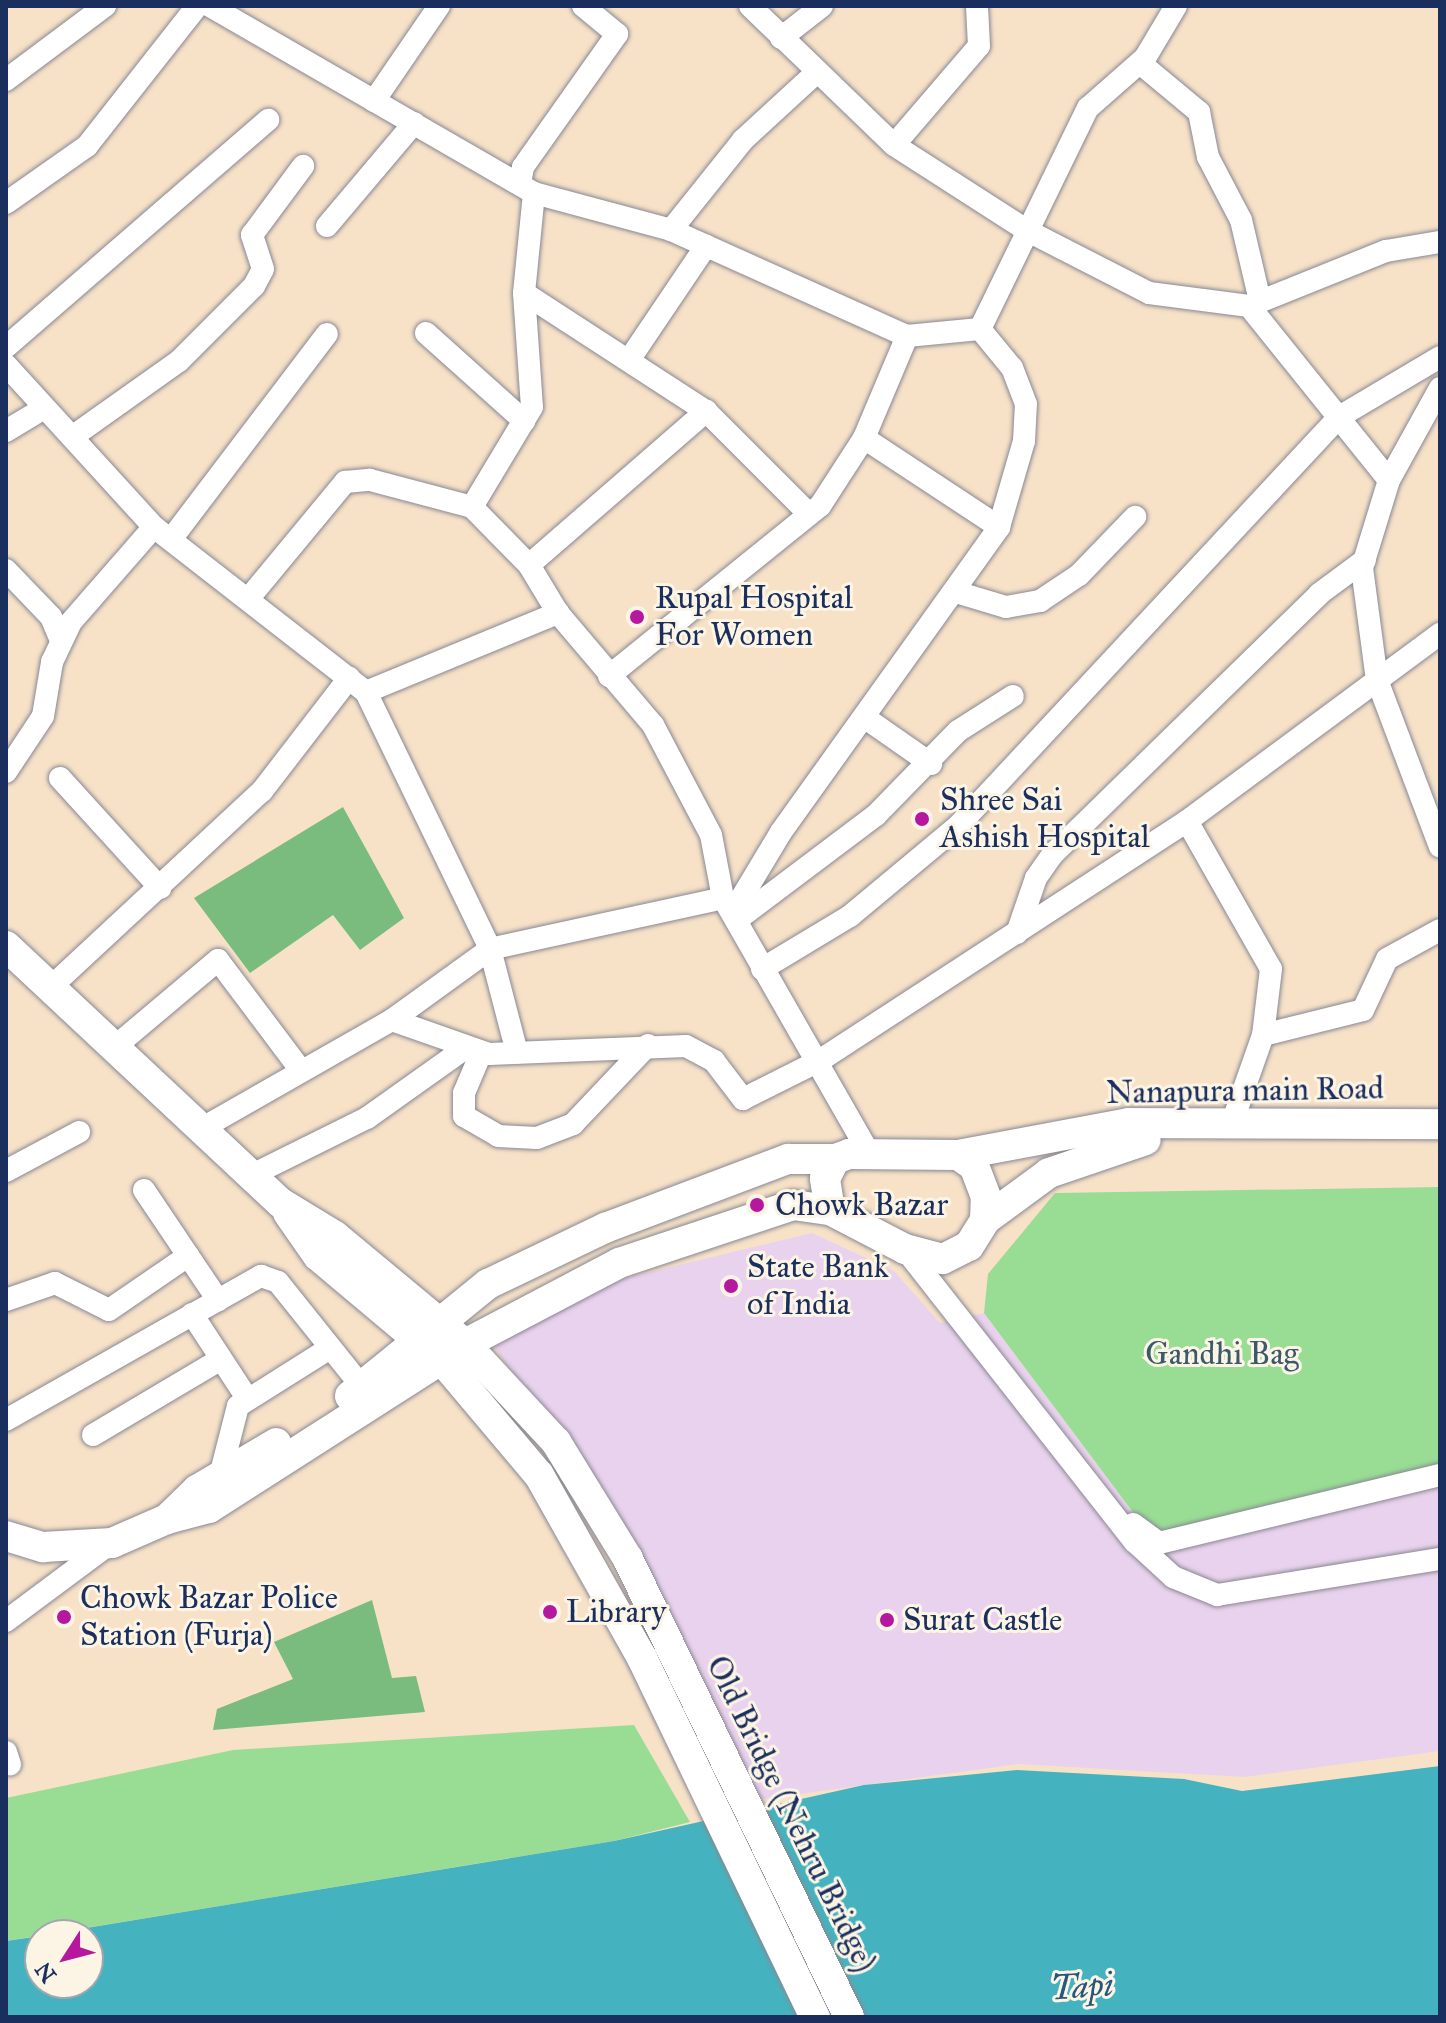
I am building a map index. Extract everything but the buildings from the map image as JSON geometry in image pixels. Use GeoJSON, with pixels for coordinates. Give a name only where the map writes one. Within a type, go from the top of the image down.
{"type":"FeatureCollection","features":[{"type":"Feature","properties":{"kind":"main road"},"geometry":{"type":"LineString","coordinates":[[6,946],[117,1045],[199,1130],[250,1176],[281,1203],[335,1236],[420,1340],[454,1352]]}},
{"type":"Feature","properties":{"kind":"main road","name":"Nanapura main Road"},"geometry":{"type":"LineString","coordinates":[[167,1519],[220,1476],[363,1388],[488,1284],[605,1228],[788,1159],[835,1159],[869,1153],[958,1155],[1129,1123],[1440,1124]]}},
{"type":"Feature","properties":{"kind":"main road","name":"Nanapura main Road"},"geometry":{"type":"LineString","coordinates":[[914,1252],[956,1256],[985,1220],[1049,1173],[1131,1140],[1440,1143]]}},
{"type":"Feature","properties":{"kind":"main road"},"geometry":{"type":"LineString","coordinates":[[958,1155],[982,1179],[985,1220]]}},
{"type":"Feature","properties":{"kind":"main road"},"geometry":{"type":"LineString","coordinates":[[830,1210],[825,1179],[835,1159]]}},
{"type":"Feature","properties":{"kind":"main road"},"geometry":{"type":"LineString","coordinates":[[6,1536],[43,1547],[108,1545],[167,1519],[209,1508],[454,1352],[619,1263],[793,1205],[830,1210],[914,1252]]}},
{"type":"Feature","properties":{"kind":"main road","name":"Old Bridge (Nehru Bridge)"},"geometry":{"type":"LineString","coordinates":[[454,1352],[556,1442],[669,1642],[849,2017]]}},
{"type":"Feature","properties":{"kind":"main road","name":"Old Bridge (Nehru Bridge)"},"geometry":{"type":"LineString","coordinates":[[454,1352],[539,1475],[642,1658],[815,2017]]}},
{"type":"Feature","properties":{"kind":"street"},"geometry":{"type":"LineString","coordinates":[[6,80],[105,6]]}},
{"type":"Feature","properties":{"kind":"street"},"geometry":{"type":"LineString","coordinates":[[6,203],[87,146],[197,6]]}},
{"type":"Feature","properties":{"kind":"street"},"geometry":{"type":"LineString","coordinates":[[210,6],[527,188],[671,230],[907,336],[980,329]]}},
{"type":"Feature","properties":{"kind":"street"},"geometry":{"type":"LineString","coordinates":[[374,101],[439,6]]}},
{"type":"Feature","properties":{"kind":"street"},"geometry":{"type":"LineString","coordinates":[[750,6],[894,145],[1028,231],[1149,293],[1254,303],[1386,251],[1440,242]]}},
{"type":"Feature","properties":{"kind":"street"},"geometry":{"type":"LineString","coordinates":[[781,38],[822,6]]}},
{"type":"Feature","properties":{"kind":"street"},"geometry":{"type":"LineString","coordinates":[[894,145],[979,46],[977,6]]}},
{"type":"Feature","properties":{"kind":"street"},"geometry":{"type":"LineString","coordinates":[[980,329],[1088,108],[1140,63],[1176,6]]}},
{"type":"Feature","properties":{"kind":"street"},"geometry":{"type":"LineString","coordinates":[[472,507],[524,421],[534,395],[524,293],[527,188],[523,167],[617,34],[589,8]]}},
{"type":"Feature","properties":{"kind":"street"},"geometry":{"type":"LineString","coordinates":[[1140,63],[1199,112],[1208,157],[1241,220],[1254,303],[1389,480]]}},
{"type":"Feature","properties":{"kind":"street"},"geometry":{"type":"LineString","coordinates":[[671,230],[743,140],[817,72]]}},
{"type":"Feature","properties":{"kind":"street"},"geometry":{"type":"LineString","coordinates":[[6,347],[268,120]]}},
{"type":"Feature","properties":{"kind":"street"},"geometry":{"type":"LineString","coordinates":[[327,226],[414,123]]}},
{"type":"Feature","properties":{"kind":"street"},"geometry":{"type":"LineString","coordinates":[[72,437],[199,344],[254,286],[263,269],[252,235],[303,166]]}},
{"type":"Feature","properties":{"kind":"street"},"geometry":{"type":"LineString","coordinates":[[629,360],[706,246]]}},
{"type":"Feature","properties":{"kind":"street"},"geometry":{"type":"LineString","coordinates":[[524,293],[706,411],[809,514]]}},
{"type":"Feature","properties":{"kind":"street"},"geometry":{"type":"LineString","coordinates":[[731,910],[999,527],[1024,441],[1026,404],[1012,368],[980,329]]}},
{"type":"Feature","properties":{"kind":"street"},"geometry":{"type":"LineString","coordinates":[[426,333],[524,421]]}},
{"type":"Feature","properties":{"kind":"street"},"geometry":{"type":"LineString","coordinates":[[6,772],[13,746],[50,700],[61,640],[163,533],[327,334]]}},
{"type":"Feature","properties":{"kind":"street"},"geometry":{"type":"LineString","coordinates":[[609,676],[809,514],[864,438],[907,336]]}},
{"type":"Feature","properties":{"kind":"street"},"geometry":{"type":"LineString","coordinates":[[762,969],[850,916],[958,826],[1339,417],[1440,357]]}},
{"type":"Feature","properties":{"kind":"street"},"geometry":{"type":"LineString","coordinates":[[6,365],[41,410],[72,437],[163,533],[358,685],[490,949],[517,1053]]}},
{"type":"Feature","properties":{"kind":"street"},"geometry":{"type":"LineString","coordinates":[[1440,388],[1389,480],[1365,560],[1377,680],[1440,847]]}},
{"type":"Feature","properties":{"kind":"street"},"geometry":{"type":"LineString","coordinates":[[6,431],[41,410]]}},
{"type":"Feature","properties":{"kind":"street"},"geometry":{"type":"LineString","coordinates":[[529,565],[706,411]]}},
{"type":"Feature","properties":{"kind":"street"},"geometry":{"type":"LineString","coordinates":[[864,438],[999,527]]}},
{"type":"Feature","properties":{"kind":"street"},"geometry":{"type":"LineString","coordinates":[[249,598],[345,482],[370,480],[472,507],[529,565],[558,613],[653,725],[711,835],[731,910],[869,1153]]}},
{"type":"Feature","properties":{"kind":"street"},"geometry":{"type":"LineString","coordinates":[[956,592],[1006,607],[1040,601],[1079,575],[1135,517]]}},
{"type":"Feature","properties":{"kind":"street"},"geometry":{"type":"LineString","coordinates":[[1017,933],[1036,878],[1053,854],[1319,594],[1365,560]]}},
{"type":"Feature","properties":{"kind":"street"},"geometry":{"type":"LineString","coordinates":[[10,583],[51,617],[61,640]]}},
{"type":"Feature","properties":{"kind":"street"},"geometry":{"type":"LineString","coordinates":[[53,985],[262,791],[358,685],[558,613]]}},
{"type":"Feature","properties":{"kind":"street"},"geometry":{"type":"LineString","coordinates":[[392,1020],[472,1051],[517,1053],[648,1045],[702,1051],[743,1099],[819,1061],[1187,821],[1440,634]]}},
{"type":"Feature","properties":{"kind":"street"},"geometry":{"type":"LineString","coordinates":[[199,1130],[299,1068],[392,1020],[490,949],[731,910],[931,764],[958,731],[1013,696]]}},
{"type":"Feature","properties":{"kind":"street"},"geometry":{"type":"LineString","coordinates":[[864,717],[931,764]]}},
{"type":"Feature","properties":{"kind":"street"},"geometry":{"type":"LineString","coordinates":[[60,778],[160,888]]}},
{"type":"Feature","properties":{"kind":"street"},"geometry":{"type":"LineString","coordinates":[[1187,821],[1271,969],[1263,1035],[1232,1123]]}},
{"type":"Feature","properties":{"kind":"street"},"geometry":{"type":"LineString","coordinates":[[1263,1035],[1363,1010],[1387,959],[1439,933]]}},
{"type":"Feature","properties":{"kind":"street"},"geometry":{"type":"LineString","coordinates":[[117,1045],[218,960],[299,1068]]}},
{"type":"Feature","properties":{"kind":"street"},"geometry":{"type":"LineString","coordinates":[[472,1051],[464,1093],[464,1116],[498,1136],[537,1138],[573,1124],[648,1045]]}},
{"type":"Feature","properties":{"kind":"street"},"geometry":{"type":"LineString","coordinates":[[250,1176],[367,1118],[472,1051]]}},
{"type":"Feature","properties":{"kind":"street"},"geometry":{"type":"LineString","coordinates":[[6,1171],[79,1132]]}},
{"type":"Feature","properties":{"kind":"street"},"geometry":{"type":"LineString","coordinates":[[144,1190],[218,1300]]}},
{"type":"Feature","properties":{"kind":"street"},"geometry":{"type":"LineString","coordinates":[[914,1252],[1137,1530],[1159,1543],[1440,1475]]}},
{"type":"Feature","properties":{"kind":"street"},"geometry":{"type":"LineString","coordinates":[[914,1252],[1135,1542],[1173,1577],[1217,1595],[1440,1559]]}},
{"type":"Feature","properties":{"kind":"street"},"geometry":{"type":"LineString","coordinates":[[6,1300],[55,1283],[109,1310],[188,1256]]}},
{"type":"Feature","properties":{"kind":"street"},"geometry":{"type":"LineString","coordinates":[[6,1420],[261,1276],[273,1278],[363,1388]]}},
{"type":"Feature","properties":{"kind":"street"},"geometry":{"type":"LineString","coordinates":[[192,1314],[247,1398]]}},
{"type":"Feature","properties":{"kind":"street"},"geometry":{"type":"LineString","coordinates":[[220,1476],[234,1413],[247,1398],[330,1348]]}},
{"type":"Feature","properties":{"kind":"street"},"geometry":{"type":"LineString","coordinates":[[93,1435],[221,1359]]}},
{"type":"Feature","properties":{"kind":"street"},"geometry":{"type":"LineString","coordinates":[[6,1621],[108,1545]]}},
{"type":"Feature","properties":{"kind":"shaded area"},"geometry":{"type":"Polygon","coordinates":[[[812,1233],[894,1271],[940,1323],[984,1313],[1147,1531],[1440,1467],[1440,1751],[1244,1777],[1018,1764],[756,1800],[633,1552],[488,1337],[621,1279],[812,1233]]]}},
{"type":"Feature","properties":{"kind":"green space"},"geometry":{"type":"Polygon","coordinates":[[[343,807],[404,918],[360,950],[333,915],[250,973],[194,898],[343,807]]]}},
{"type":"Feature","properties":{"kind":"green space","name":"Gandhi Bag"},"geometry":{"type":"Polygon","coordinates":[[[1440,1187],[1440,1470],[1172,1538],[1147,1531],[984,1313],[988,1274],[1055,1193],[1440,1187]]]}},
{"type":"Feature","properties":{"kind":"green space"},"geometry":{"type":"Polygon","coordinates":[[[372,1600],[392,1678],[416,1676],[425,1712],[213,1730],[217,1709],[293,1679],[274,1642],[372,1600]]]}},
{"type":"Feature","properties":{"kind":"green space"},"geometry":{"type":"Polygon","coordinates":[[[634,1725],[690,1822],[614,1841],[104,1925],[104,1919],[24,1919],[24,1938],[6,1941],[6,1798],[233,1750],[634,1725]]]}},
{"type":"Feature","properties":{"kind":"water","name":"Tapi"},"geometry":{"type":"Polygon","coordinates":[[[1440,1766],[1440,2017],[6,2017],[6,1941],[24,1938],[24,1999],[104,1999],[104,1925],[614,1841],[864,1785],[1017,1770],[1184,1779],[1242,1791],[1440,1766]]]}},
{"type":"Feature","properties":{"kind":"place","name":"Rupal Hospital For Women"},"geometry":{"type":"Point","coordinates":[637,617]}},
{"type":"Feature","properties":{"kind":"place","name":"Shree Sai Ashish Hospital"},"geometry":{"type":"Point","coordinates":[922,819]}},
{"type":"Feature","properties":{"kind":"place","name":"Chowk Bazar"},"geometry":{"type":"Point","coordinates":[757,1205]}},
{"type":"Feature","properties":{"kind":"place","name":"State Bank of India"},"geometry":{"type":"Point","coordinates":[731,1286]}},
{"type":"Feature","properties":{"kind":"place","name":"Library"},"geometry":{"type":"Point","coordinates":[550,1612]}},
{"type":"Feature","properties":{"kind":"place","name":"Chowk Bazar Police Station (Furja)"},"geometry":{"type":"Point","coordinates":[64,1617]}},
{"type":"Feature","properties":{"kind":"place","name":"Surat Castle"},"geometry":{"type":"Point","coordinates":[887,1620]}}]}
